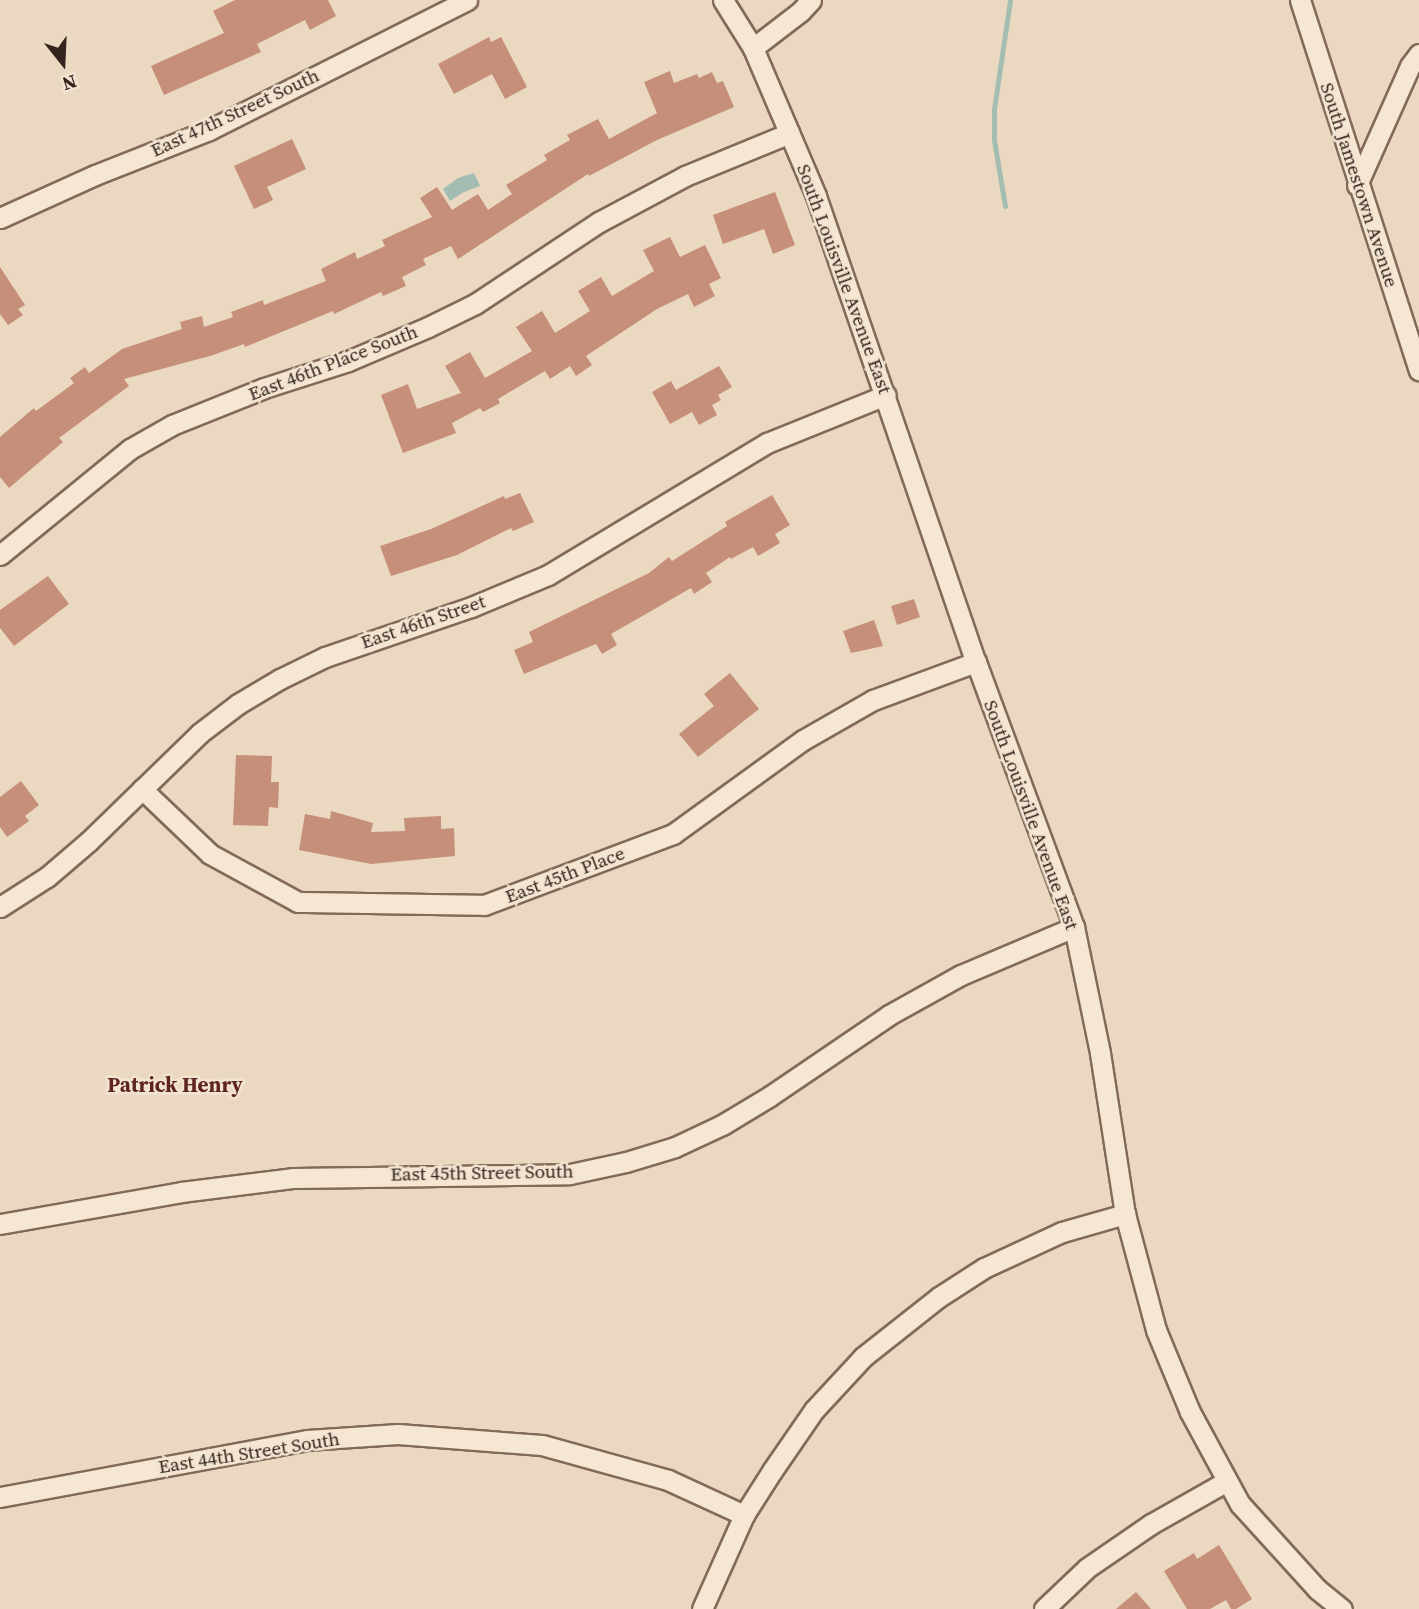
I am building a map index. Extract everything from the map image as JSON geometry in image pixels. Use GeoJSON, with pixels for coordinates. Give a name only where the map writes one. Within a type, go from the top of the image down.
{"type":"FeatureCollection","features":[{"type":"Feature","properties":{"kind":"street","name":"East 47th Street South"},"geometry":{"type":"LineString","coordinates":[[0,218],[95,175],[209,130],[467,0]]}},
{"type":"Feature","properties":{"kind":"street","name":"South Louisville Avenue East"},"geometry":{"type":"LineString","coordinates":[[723,0],[753,48],[816,196],[976,662],[1074,927],[1100,1053],[1125,1214],[1156,1330],[1190,1412],[1240,1504],[1317,1589],[1342,1609]]}},
{"type":"Feature","properties":{"kind":"street"},"geometry":{"type":"LineString","coordinates":[[753,48],[800,12],[810,0]]}},
{"type":"Feature","properties":{"kind":"street","name":"South Jamestown Avenue"},"geometry":{"type":"LineString","coordinates":[[1300,0],[1357,185],[1419,370]]}},
{"type":"Feature","properties":{"kind":"street"},"geometry":{"type":"LineString","coordinates":[[1357,185],[1409,66],[1419,54]]}},
{"type":"Feature","properties":{"kind":"street","name":"East 46th Place South"},"geometry":{"type":"LineString","coordinates":[[0,555],[130,449],[172,425],[264,388],[348,361],[428,327],[475,304],[611,216],[685,176],[790,133]]}},
{"type":"Feature","properties":{"kind":"street","name":"East 46th Street"},"geometry":{"type":"LineString","coordinates":[[0,907],[47,877],[89,841],[200,733],[238,704],[280,679],[325,657],[471,607],[548,575],[767,443],[886,395]]}},
{"type":"Feature","properties":{"kind":"street","name":"East 45th Place"},"geometry":{"type":"LineString","coordinates":[[142,789],[210,854],[298,902],[484,905],[673,834],[803,740],[873,700],[976,662]]}},
{"type":"Feature","properties":{"kind":"street","name":"East 45th Street South"},"geometry":{"type":"LineString","coordinates":[[0,1224],[180,1192],[293,1178],[556,1175],[626,1162],[675,1147],[722,1125],[771,1096],[889,1014],[961,975],[1074,927]]}},
{"type":"Feature","properties":{"kind":"street"},"geometry":{"type":"LineString","coordinates":[[702,1609],[744,1515],[814,1410],[863,1357],[939,1297],[984,1268],[1062,1232],[1125,1214]]}},
{"type":"Feature","properties":{"kind":"street","name":"East 44th Street South"},"geometry":{"type":"LineString","coordinates":[[0,1497],[307,1440],[398,1434],[542,1445],[668,1480],[744,1515]]}},
{"type":"Feature","properties":{"kind":"street"},"geometry":{"type":"LineString","coordinates":[[1045,1609],[1087,1568],[1151,1524],[1227,1482]]}},
{"type":"Feature","properties":{"kind":"shaded area"},"geometry":{"type":"Polygon","coordinates":[[[474,173],[480,186],[450,201],[443,189],[458,178],[474,173]]]}},
{"type":"Feature","properties":{"kind":"building"},"geometry":{"type":"Polygon","coordinates":[[[235,0],[328,0],[336,16],[310,30],[305,20],[257,44],[261,52],[164,95],[151,66],[224,33],[213,11],[235,0]]]}},
{"type":"Feature","properties":{"kind":"building"},"geometry":{"type":"Polygon","coordinates":[[[489,37],[491,42],[501,37],[527,87],[505,99],[492,74],[454,94],[438,64],[489,37]]]}},
{"type":"Feature","properties":{"kind":"building"},"geometry":{"type":"Polygon","coordinates":[[[670,71],[674,83],[697,74],[699,78],[712,72],[717,83],[723,81],[734,107],[657,140],[589,176],[588,174],[458,259],[451,246],[423,259],[426,265],[402,277],[406,286],[383,296],[381,292],[334,314],[333,311],[245,347],[244,344],[124,379],[129,386],[59,438],[63,442],[9,488],[0,477],[0,437],[34,408],[36,411],[74,383],[70,378],[85,367],[89,373],[122,349],[182,329],[180,322],[202,316],[204,327],[233,317],[231,312],[263,300],[264,305],[326,281],[321,269],[355,252],[357,259],[385,246],[382,240],[432,217],[420,198],[437,187],[452,210],[478,194],[488,210],[512,194],[506,185],[547,160],[544,155],[570,140],[567,135],[598,119],[609,139],[657,113],[644,82],[670,71]]]}},
{"type":"Feature","properties":{"kind":"building"},"geometry":{"type":"Polygon","coordinates":[[[292,139],[306,169],[267,187],[273,200],[254,209],[234,166],[292,139]]]}},
{"type":"Feature","properties":{"kind":"building"},"geometry":{"type":"Polygon","coordinates":[[[775,192],[795,245],[773,254],[764,229],[723,244],[713,215],[775,192]]]}},
{"type":"Feature","properties":{"kind":"building"},"geometry":{"type":"Polygon","coordinates":[[[670,237],[680,257],[705,245],[721,278],[709,284],[715,296],[694,307],[688,294],[657,309],[586,356],[592,365],[576,376],[570,366],[550,379],[545,371],[498,399],[500,403],[483,412],[480,408],[452,423],[456,433],[403,453],[381,395],[408,384],[417,409],[461,393],[445,366],[470,352],[485,378],[532,351],[516,327],[542,311],[555,333],[590,311],[578,291],[601,277],[612,296],[654,271],[643,250],[670,237]]]}},
{"type":"Feature","properties":{"kind":"building"},"geometry":{"type":"Polygon","coordinates":[[[0,267],[25,305],[18,309],[23,315],[8,325],[0,314],[0,267]]]}},
{"type":"Feature","properties":{"kind":"building"},"geometry":{"type":"Polygon","coordinates":[[[719,366],[732,387],[718,395],[721,400],[712,405],[717,415],[699,425],[692,412],[670,424],[652,392],[671,381],[676,390],[719,366]]]}},
{"type":"Feature","properties":{"kind":"building"},"geometry":{"type":"Polygon","coordinates":[[[520,493],[534,522],[513,531],[511,528],[457,555],[391,576],[380,546],[431,529],[504,496],[505,499],[520,493]]]}},
{"type":"Feature","properties":{"kind":"building"},"geometry":{"type":"Polygon","coordinates":[[[772,495],[790,525],[775,534],[780,543],[758,556],[753,547],[731,559],[730,557],[706,573],[712,582],[694,594],[691,588],[611,634],[617,645],[602,654],[596,644],[524,674],[514,650],[533,642],[529,632],[649,573],[669,557],[672,561],[727,526],[725,522],[772,495]]]}},
{"type":"Feature","properties":{"kind":"building"},"geometry":{"type":"Polygon","coordinates":[[[48,576],[69,604],[14,646],[0,628],[0,610],[48,576]]]}},
{"type":"Feature","properties":{"kind":"building"},"geometry":{"type":"Polygon","coordinates":[[[914,599],[920,617],[897,625],[891,606],[914,599]]]}},
{"type":"Feature","properties":{"kind":"building"},"geometry":{"type":"Polygon","coordinates":[[[874,620],[883,646],[851,653],[843,631],[874,620]]]}},
{"type":"Feature","properties":{"kind":"building"},"geometry":{"type":"Polygon","coordinates":[[[730,673],[759,709],[698,757],[679,734],[714,706],[704,694],[730,673]]]}},
{"type":"Feature","properties":{"kind":"building"},"geometry":{"type":"Polygon","coordinates":[[[236,755],[272,756],[271,782],[279,782],[278,808],[269,807],[268,826],[233,825],[236,755]]]}},
{"type":"Feature","properties":{"kind":"building"},"geometry":{"type":"Polygon","coordinates":[[[21,781],[39,805],[25,816],[29,821],[7,837],[0,827],[0,797],[21,781]]]}},
{"type":"Feature","properties":{"kind":"building"},"geometry":{"type":"Polygon","coordinates":[[[331,811],[373,823],[371,832],[405,831],[404,818],[441,816],[441,829],[454,828],[455,856],[371,864],[299,850],[305,814],[330,819],[331,811]]]}},
{"type":"Feature","properties":{"kind":"building"},"geometry":{"type":"Polygon","coordinates":[[[1219,1545],[1252,1599],[1236,1609],[1231,1609],[1226,1600],[1210,1609],[1187,1609],[1164,1571],[1194,1553],[1197,1559],[1219,1545]]]}},
{"type":"Feature","properties":{"kind":"building"},"geometry":{"type":"Polygon","coordinates":[[[1136,1592],[1151,1609],[1116,1609],[1136,1592]]]}},
{"type":"Feature","properties":{"kind":"waterway"},"geometry":{"type":"LineString","coordinates":[[1005,206],[994,140],[994,109],[1010,0]]}},
{"type":"Feature","properties":{"kind":"district","name":"Patrick Henry"},"geometry":{"type":"Point","coordinates":[175,1085]}}]}
